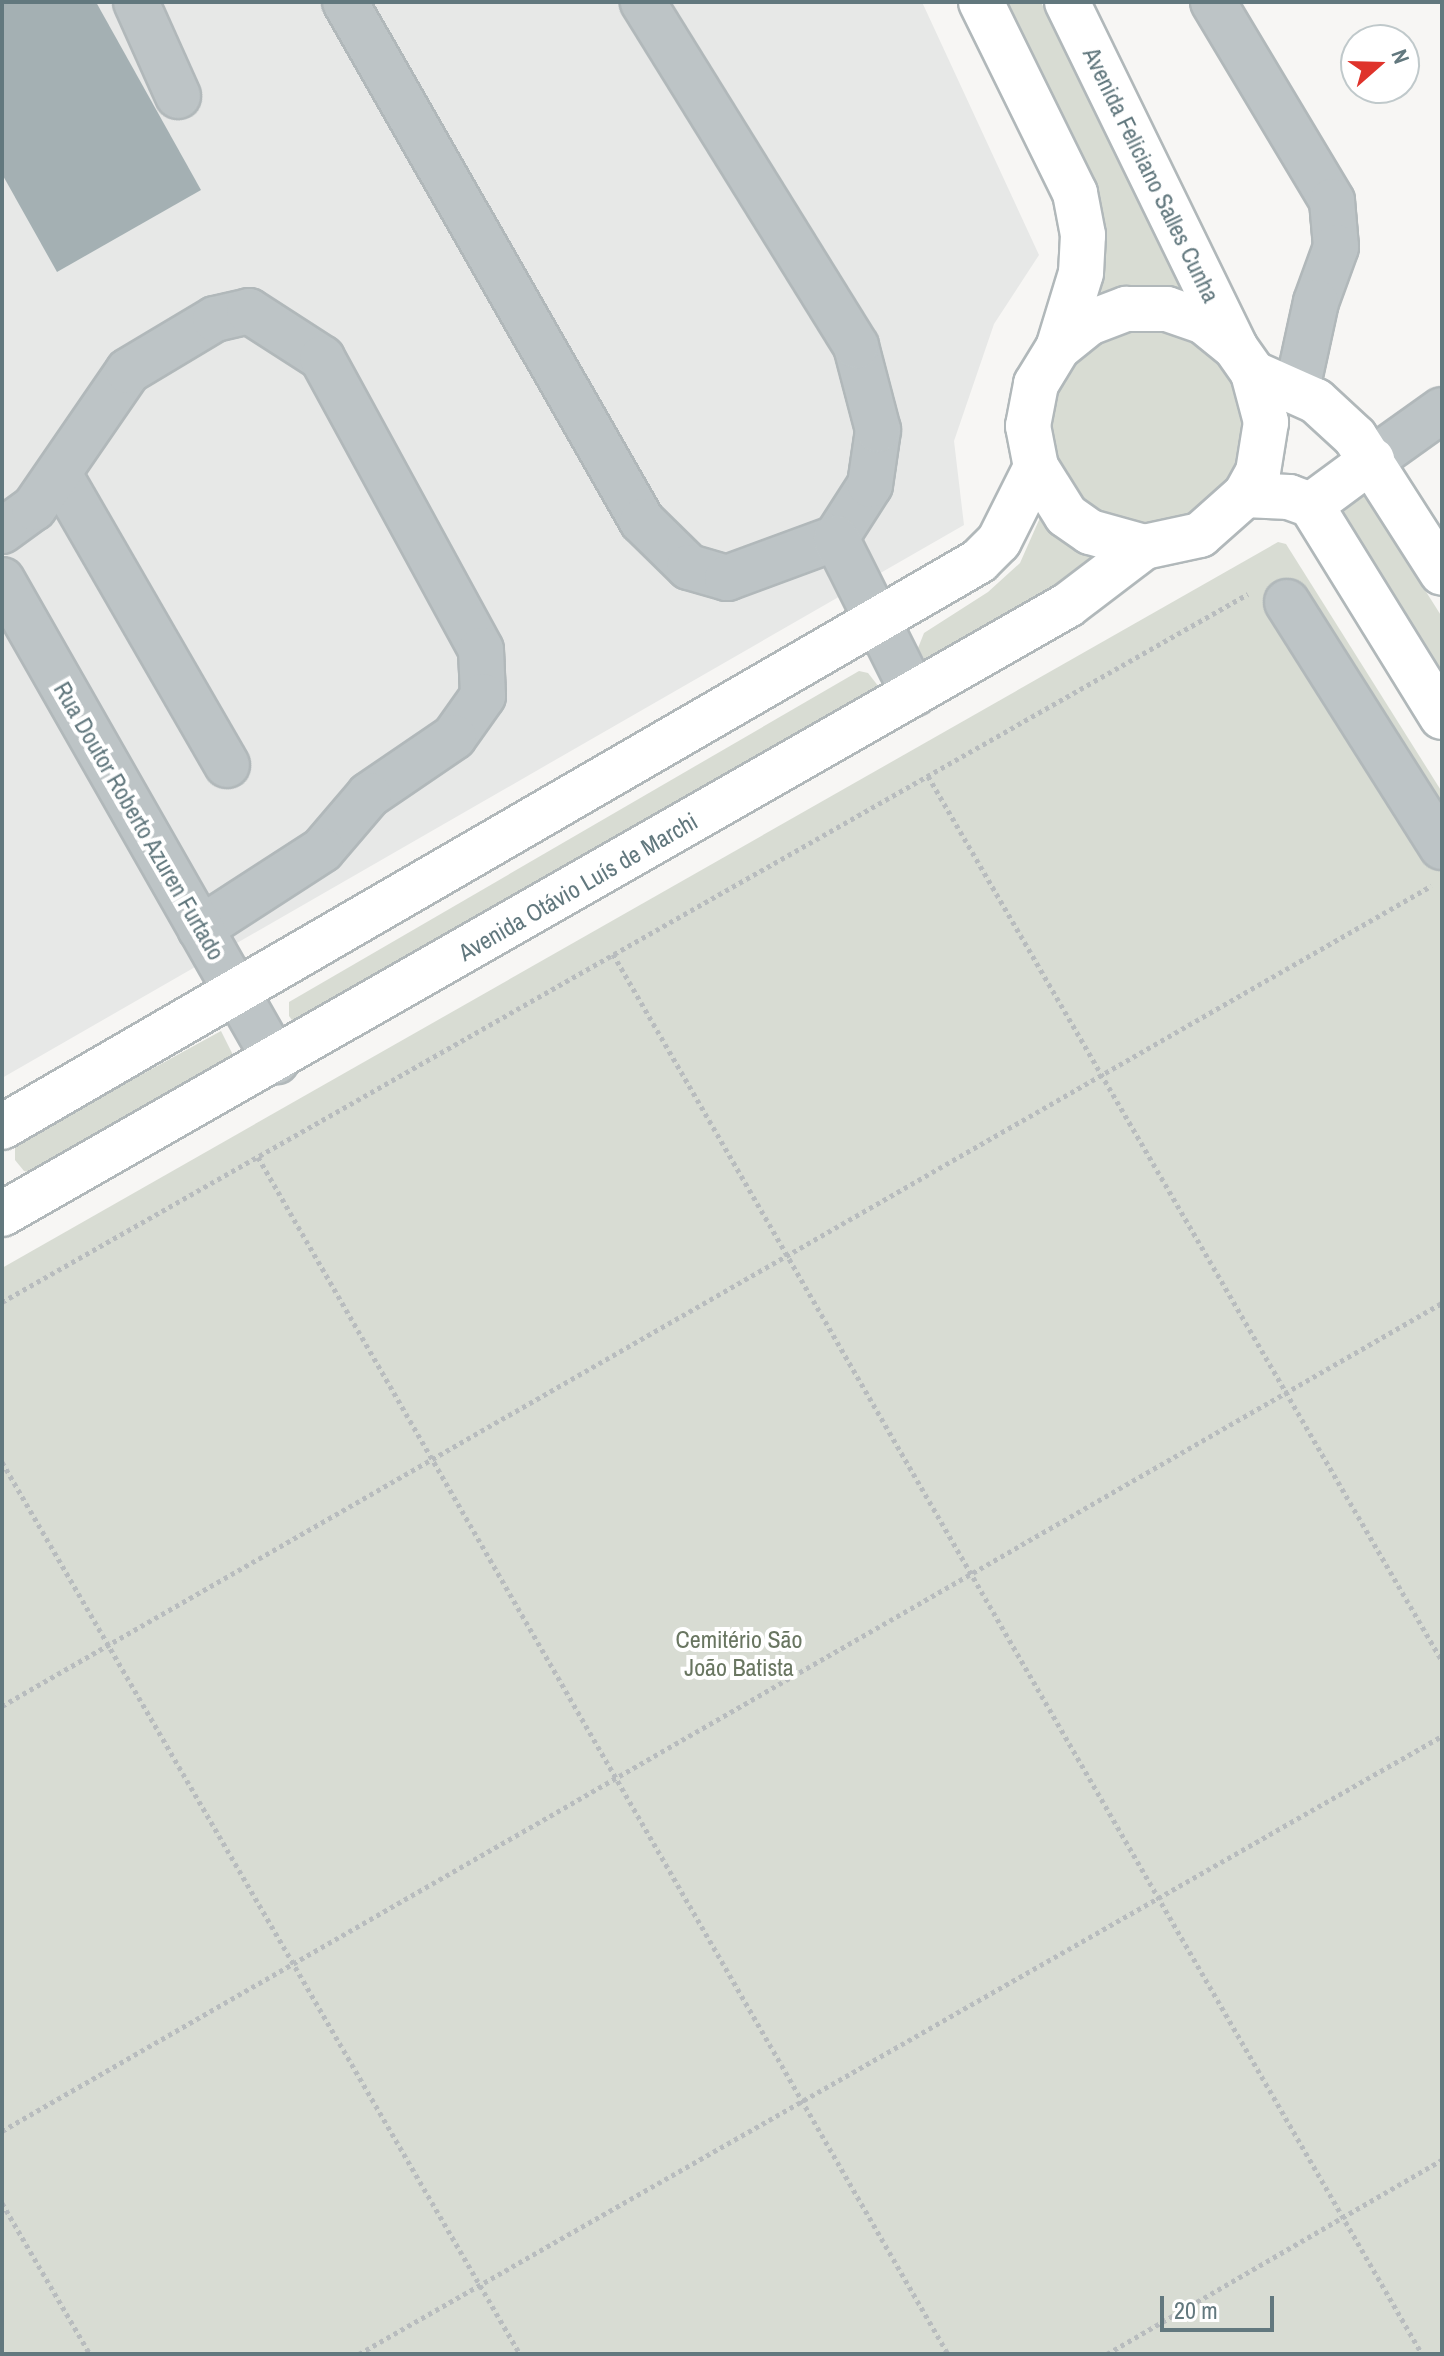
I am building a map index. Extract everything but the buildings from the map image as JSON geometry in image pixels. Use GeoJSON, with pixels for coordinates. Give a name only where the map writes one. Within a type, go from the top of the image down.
{"type":"FeatureCollection","features":[{"type":"Feature","properties":{"kind":"main road"},"geometry":{"type":"LineString","coordinates":[[981,2],[1075,193],[1083,235],[1081,273],[1058,348],[1036,384],[1028,426],[1036,467],[1066,515],[1090,532],[1144,547],[1200,535],[1245,495],[1264,448],[1264,410],[1244,360]]}},
{"type":"Feature","properties":{"kind":"main road","name":"Avenida Feliciano Salles Cunha"},"geometry":{"type":"LineString","coordinates":[[1067,2],[1244,360]]}},
{"type":"Feature","properties":{"kind":"main road"},"geometry":{"type":"LineString","coordinates":[[1058,348],[1089,323],[1140,309],[1167,309],[1204,322],[1244,360],[1297,389],[1337,418],[1372,460],[1442,573]]}},
{"type":"Feature","properties":{"kind":"main road"},"geometry":{"type":"LineString","coordinates":[[1311,505],[1372,460]]}},
{"type":"Feature","properties":{"kind":"main road"},"geometry":{"type":"LineString","coordinates":[[2,1127],[238,994],[979,561],[999,541],[1036,467]]}},
{"type":"Feature","properties":{"kind":"main road"},"geometry":{"type":"LineString","coordinates":[[1245,495],[1289,497],[1311,505],[1442,717]]}},
{"type":"Feature","properties":{"kind":"main road","name":"Avenida Otávio Luís de Marchi"},"geometry":{"type":"LineString","coordinates":[[5,1206],[276,1061],[914,694],[1081,597],[1144,547]]}},
{"type":"Feature","properties":{"kind":"street"},"geometry":{"type":"LineString","coordinates":[[136,2],[178,96]]}},
{"type":"Feature","properties":{"kind":"street"},"geometry":{"type":"LineString","coordinates":[[345,2],[642,521],[689,567],[727,578],[836,538],[870,485],[878,430],[856,346],[643,2]]}},
{"type":"Feature","properties":{"kind":"street"},"geometry":{"type":"LineString","coordinates":[[1213,2],[1332,201],[1336,247],[1316,302],[1297,389]]}},
{"type":"Feature","properties":{"kind":"street"},"geometry":{"type":"LineString","coordinates":[[2,531],[34,508],[128,371],[215,319],[249,311],[322,358],[481,650],[483,696],[454,737],[369,795],[322,850],[200,929]]}},
{"type":"Feature","properties":{"kind":"street"},"geometry":{"type":"LineString","coordinates":[[1372,460],[1442,410]]}},
{"type":"Feature","properties":{"kind":"street"},"geometry":{"type":"LineString","coordinates":[[59,474],[227,765]]}},
{"type":"Feature","properties":{"kind":"street"},"geometry":{"type":"LineString","coordinates":[[836,538],[914,694]]}},
{"type":"Feature","properties":{"kind":"street","name":"Rua Doutor Roberto Azuren Furtado"},"geometry":{"type":"LineString","coordinates":[[2,580],[276,1061]]}},
{"type":"Feature","properties":{"kind":"street"},"geometry":{"type":"LineString","coordinates":[[1287,602],[1442,847]]}},
{"type":"Feature","properties":{"kind":"path"},"geometry":{"type":"LineString","coordinates":[[2,1302],[1256,589],[1272,591],[1287,602]]}},
{"type":"Feature","properties":{"kind":"path"},"geometry":{"type":"LineString","coordinates":[[928,776],[1442,1661]]}},
{"type":"Feature","properties":{"kind":"path"},"geometry":{"type":"LineString","coordinates":[[2,1706],[1442,880]]}},
{"type":"Feature","properties":{"kind":"path"},"geometry":{"type":"LineString","coordinates":[[613,954],[1422,2354]]}},
{"type":"Feature","properties":{"kind":"path"},"geometry":{"type":"LineString","coordinates":[[258,1157],[948,2354]]}},
{"type":"Feature","properties":{"kind":"path"},"geometry":{"type":"LineString","coordinates":[[2,2131],[1442,1303]]}},
{"type":"Feature","properties":{"kind":"path"},"geometry":{"type":"LineString","coordinates":[[2,1462],[520,2354]]}},
{"type":"Feature","properties":{"kind":"path"},"geometry":{"type":"LineString","coordinates":[[359,2354],[1442,1736]]}},
{"type":"Feature","properties":{"kind":"path"},"geometry":{"type":"LineString","coordinates":[[1107,2354],[1442,2160]]}},
{"type":"Feature","properties":{"kind":"path"},"geometry":{"type":"LineString","coordinates":[[2,2203],[90,2354]]}},
{"type":"Feature","properties":{"kind":"shaded area"},"geometry":{"type":"Polygon","coordinates":[[[2,2],[922,2],[1039,255],[994,324],[954,441],[964,525],[2,1078],[2,2]]]}},
{"type":"Feature","properties":{"kind":"green space"},"geometry":{"type":"Polygon","coordinates":[[[996,2],[1041,2],[1167,259],[1195,301],[1101,300],[1102,247],[996,2]]]}},
{"type":"Feature","properties":{"kind":"green space"},"geometry":{"type":"Polygon","coordinates":[[[1147,326],[1185,333],[1218,355],[1240,388],[1247,426],[1240,464],[1218,497],[1185,519],[1147,526],[1109,519],[1076,497],[1054,464],[1047,426],[1054,388],[1076,355],[1109,333],[1147,326]]]}},
{"type":"Feature","properties":{"kind":"green space"},"geometry":{"type":"Polygon","coordinates":[[[1362,490],[1442,617],[1442,676],[1346,522],[1340,507],[1362,490]]]}},
{"type":"Feature","properties":{"kind":"green space"},"geometry":{"type":"Polygon","coordinates":[[[1043,511],[1108,569],[927,664],[918,648],[924,633],[988,592],[1020,563],[1043,511]]]}},
{"type":"Feature","properties":{"kind":"green space","name":"Cemitério São João Batista"},"geometry":{"type":"Polygon","coordinates":[[[1278,542],[1286,544],[1442,792],[1442,2354],[2,2354],[2,1268],[1278,542]]]}},
{"type":"Feature","properties":{"kind":"green space"},"geometry":{"type":"Polygon","coordinates":[[[859,671],[868,673],[879,687],[878,702],[300,1031],[289,1016],[289,1002],[859,671]]]}},
{"type":"Feature","properties":{"kind":"green space"},"geometry":{"type":"Polygon","coordinates":[[[221,1031],[234,1057],[38,1174],[24,1171],[15,1160],[15,1144],[221,1031]]]}}]}
